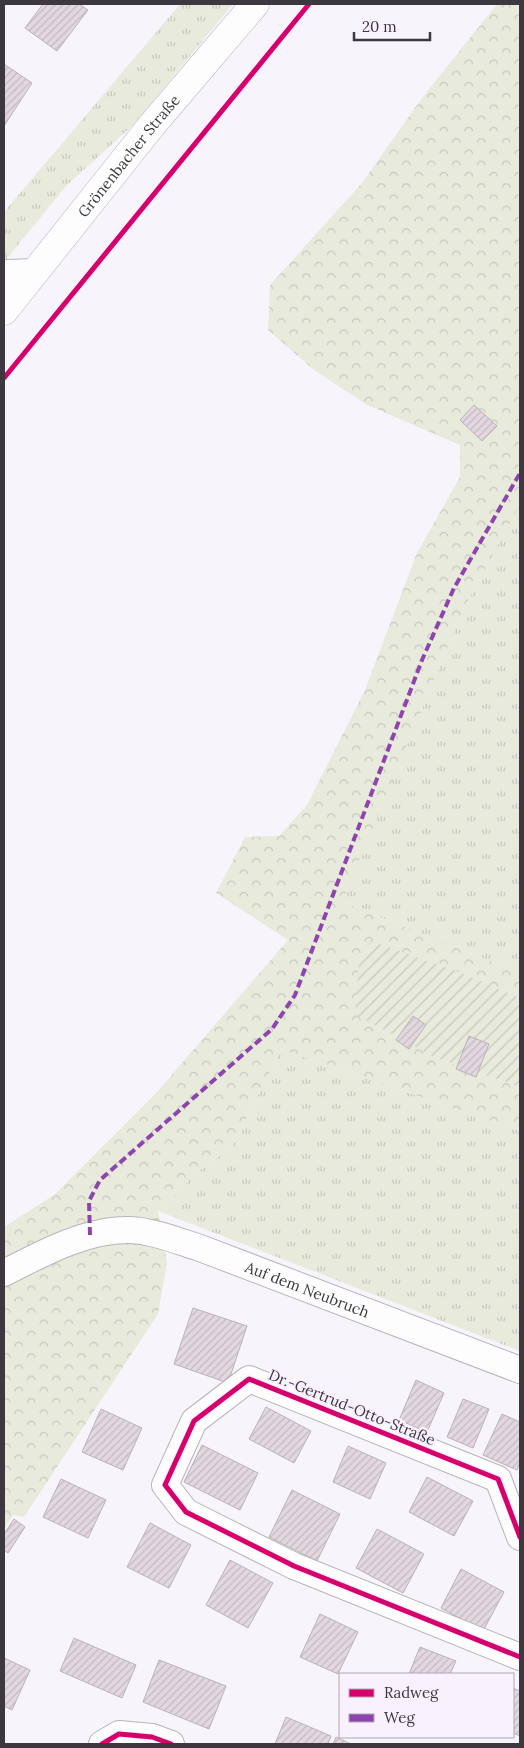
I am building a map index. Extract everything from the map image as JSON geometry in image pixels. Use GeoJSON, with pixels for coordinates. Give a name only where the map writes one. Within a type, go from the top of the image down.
{"type":"FeatureCollection","features":[{"type":"Feature","properties":{"kind":"main road","name":"Grönenbacher Straße"},"geometry":{"type":"LineString","coordinates":[[4,311],[152,125],[255,4]]}},
{"type":"Feature","properties":{"kind":"street"},"geometry":{"type":"LineString","coordinates":[[4,277],[8,273],[34,272]]}},
{"type":"Feature","properties":{"kind":"street","name":"Auf dem Neubruch"},"geometry":{"type":"LineString","coordinates":[[4,1273],[90,1235],[130,1230],[171,1238],[520,1370]]}},
{"type":"Feature","properties":{"kind":"street","name":"Dr.-Gertrud-Otto-Straße"},"geometry":{"type":"LineString","coordinates":[[520,1536],[498,1479],[250,1379],[194,1421],[165,1485],[186,1512],[294,1566],[520,1657]]}},
{"type":"Feature","properties":{"kind":"street"},"geometry":{"type":"LineString","coordinates":[[102,1744],[119,1734],[152,1737],[171,1744]]}},
{"type":"Feature","properties":{"kind":"green space"},"geometry":{"type":"Polygon","coordinates":[[[180,4],[233,4],[132,126],[67,185],[4,262],[4,212],[180,4]]]}},
{"type":"Feature","properties":{"kind":"green space"},"geometry":{"type":"Polygon","coordinates":[[[497,4],[520,4],[520,504],[463,610],[342,902],[520,973],[520,998],[464,974],[434,1057],[520,1087],[520,1131],[281,1049],[232,1147],[196,1173],[158,1211],[167,1263],[158,1314],[24,1517],[13,1515],[4,1528],[4,1227],[54,1195],[157,1092],[288,940],[216,893],[245,837],[279,836],[307,805],[365,690],[417,553],[460,477],[460,445],[367,405],[314,370],[268,330],[270,285],[362,183],[422,98],[497,4]]]}},
{"type":"Feature","properties":{"kind":"green space"},"geometry":{"type":"Polygon","coordinates":[[[520,502],[520,973],[341,902],[463,610],[520,502]]]}},
{"type":"Feature","properties":{"kind":"green space"},"geometry":{"type":"Polygon","coordinates":[[[371,941],[464,974],[520,998],[520,1087],[434,1057],[355,1014],[359,962],[371,941]]]}},
{"type":"Feature","properties":{"kind":"green space"},"geometry":{"type":"Polygon","coordinates":[[[281,1049],[520,1131],[520,1351],[158,1211],[196,1173],[232,1147],[281,1049]]]}},
{"type":"Feature","properties":{"kind":"building"},"geometry":{"type":"Polygon","coordinates":[[[43,4],[79,4],[88,10],[57,51],[25,28],[43,4]]]}},
{"type":"Feature","properties":{"kind":"building"},"geometry":{"type":"Polygon","coordinates":[[[4,64],[32,83],[4,126],[4,64]]]}},
{"type":"Feature","properties":{"kind":"building"},"geometry":{"type":"Polygon","coordinates":[[[474,405],[497,426],[482,441],[460,420],[474,405]]]}},
{"type":"Feature","properties":{"kind":"building"},"geometry":{"type":"Polygon","coordinates":[[[413,1016],[426,1025],[409,1049],[396,1040],[413,1016]]]}},
{"type":"Feature","properties":{"kind":"building"},"geometry":{"type":"Polygon","coordinates":[[[469,1036],[489,1044],[476,1077],[456,1069],[469,1036]]]}},
{"type":"Feature","properties":{"kind":"building"},"geometry":{"type":"Polygon","coordinates":[[[193,1308],[247,1326],[228,1383],[174,1364],[193,1308]]]}},
{"type":"Feature","properties":{"kind":"building"},"geometry":{"type":"Polygon","coordinates":[[[416,1380],[444,1393],[427,1432],[399,1420],[416,1380]]]}},
{"type":"Feature","properties":{"kind":"building"},"geometry":{"type":"Polygon","coordinates":[[[463,1399],[489,1409],[473,1448],[447,1437],[463,1399]]]}},
{"type":"Feature","properties":{"kind":"building"},"geometry":{"type":"Polygon","coordinates":[[[266,1407],[311,1431],[294,1463],[249,1439],[266,1407]]]}},
{"type":"Feature","properties":{"kind":"building"},"geometry":{"type":"Polygon","coordinates":[[[101,1409],[142,1428],[123,1470],[82,1452],[101,1409]]]}},
{"type":"Feature","properties":{"kind":"building"},"geometry":{"type":"Polygon","coordinates":[[[502,1414],[520,1422],[520,1462],[517,1470],[483,1455],[502,1414]]]}},
{"type":"Feature","properties":{"kind":"building"},"geometry":{"type":"Polygon","coordinates":[[[202,1445],[258,1473],[240,1510],[184,1482],[202,1445]]]}},
{"type":"Feature","properties":{"kind":"building"},"geometry":{"type":"Polygon","coordinates":[[[348,1446],[386,1463],[370,1499],[333,1482],[348,1446]]]}},
{"type":"Feature","properties":{"kind":"building"},"geometry":{"type":"Polygon","coordinates":[[[427,1477],[473,1501],[454,1536],[409,1512],[427,1477]]]}},
{"type":"Feature","properties":{"kind":"building"},"geometry":{"type":"Polygon","coordinates":[[[61,1479],[106,1500],[88,1538],[43,1517],[61,1479]]]}},
{"type":"Feature","properties":{"kind":"building"},"geometry":{"type":"Polygon","coordinates":[[[292,1490],[340,1514],[317,1561],[269,1537],[292,1490]]]}},
{"type":"Feature","properties":{"kind":"building"},"geometry":{"type":"Polygon","coordinates":[[[14,1519],[25,1527],[8,1553],[4,1550],[4,1534],[14,1519]]]}},
{"type":"Feature","properties":{"kind":"building"},"geometry":{"type":"Polygon","coordinates":[[[150,1523],[191,1545],[169,1588],[127,1567],[150,1523]]]}},
{"type":"Feature","properties":{"kind":"building"},"geometry":{"type":"Polygon","coordinates":[[[377,1529],[424,1554],[403,1593],[356,1568],[377,1529]]]}},
{"type":"Feature","properties":{"kind":"building"},"geometry":{"type":"Polygon","coordinates":[[[230,1560],[273,1583],[248,1628],[206,1605],[230,1560]]]}},
{"type":"Feature","properties":{"kind":"building"},"geometry":{"type":"Polygon","coordinates":[[[461,1569],[504,1592],[483,1631],[441,1608],[461,1569]]]}},
{"type":"Feature","properties":{"kind":"building"},"geometry":{"type":"Polygon","coordinates":[[[320,1614],[358,1632],[338,1674],[300,1657],[320,1614]]]}},
{"type":"Feature","properties":{"kind":"building"},"geometry":{"type":"Polygon","coordinates":[[[74,1638],[136,1665],[122,1698],[60,1671],[74,1638]]]}},
{"type":"Feature","properties":{"kind":"building"},"geometry":{"type":"Polygon","coordinates":[[[420,1647],[456,1661],[450,1673],[409,1673],[420,1647]]]}},
{"type":"Feature","properties":{"kind":"building"},"geometry":{"type":"Polygon","coordinates":[[[4,1658],[30,1670],[12,1710],[4,1706],[4,1658]]]}},
{"type":"Feature","properties":{"kind":"building"},"geometry":{"type":"Polygon","coordinates":[[[159,1660],[226,1686],[209,1729],[143,1702],[159,1660]]]}},
{"type":"Feature","properties":{"kind":"building"},"geometry":{"type":"Polygon","coordinates":[[[514,1688],[520,1691],[520,1736],[514,1733],[514,1688]]]}},
{"type":"Feature","properties":{"kind":"building"},"geometry":{"type":"Polygon","coordinates":[[[286,1717],[331,1736],[328,1744],[275,1744],[286,1717]]]}},
{"type":"Feature","properties":{"kind":"building"},"geometry":{"type":"Polygon","coordinates":[[[336,1737],[351,1744],[333,1744],[336,1737]]]}},
{"type":"Feature","properties":{"kind":"marked path"},"geometry":{"type":"LineString","coordinates":[[90,1235],[89,1201],[100,1180],[272,1029],[295,995],[422,660],[454,588],[520,473]]}},
{"type":"Feature","properties":{"kind":"cycle path"},"geometry":{"type":"LineString","coordinates":[[4,378],[309,4]]}},
{"type":"Feature","properties":{"kind":"cycle path"},"geometry":{"type":"LineString","coordinates":[[520,1537],[498,1479],[249,1379],[194,1421],[165,1485],[186,1512],[294,1566],[520,1657]]}},
{"type":"Feature","properties":{"kind":"cycle path"},"geometry":{"type":"LineString","coordinates":[[102,1744],[119,1734],[152,1737],[171,1744]]}}]}
